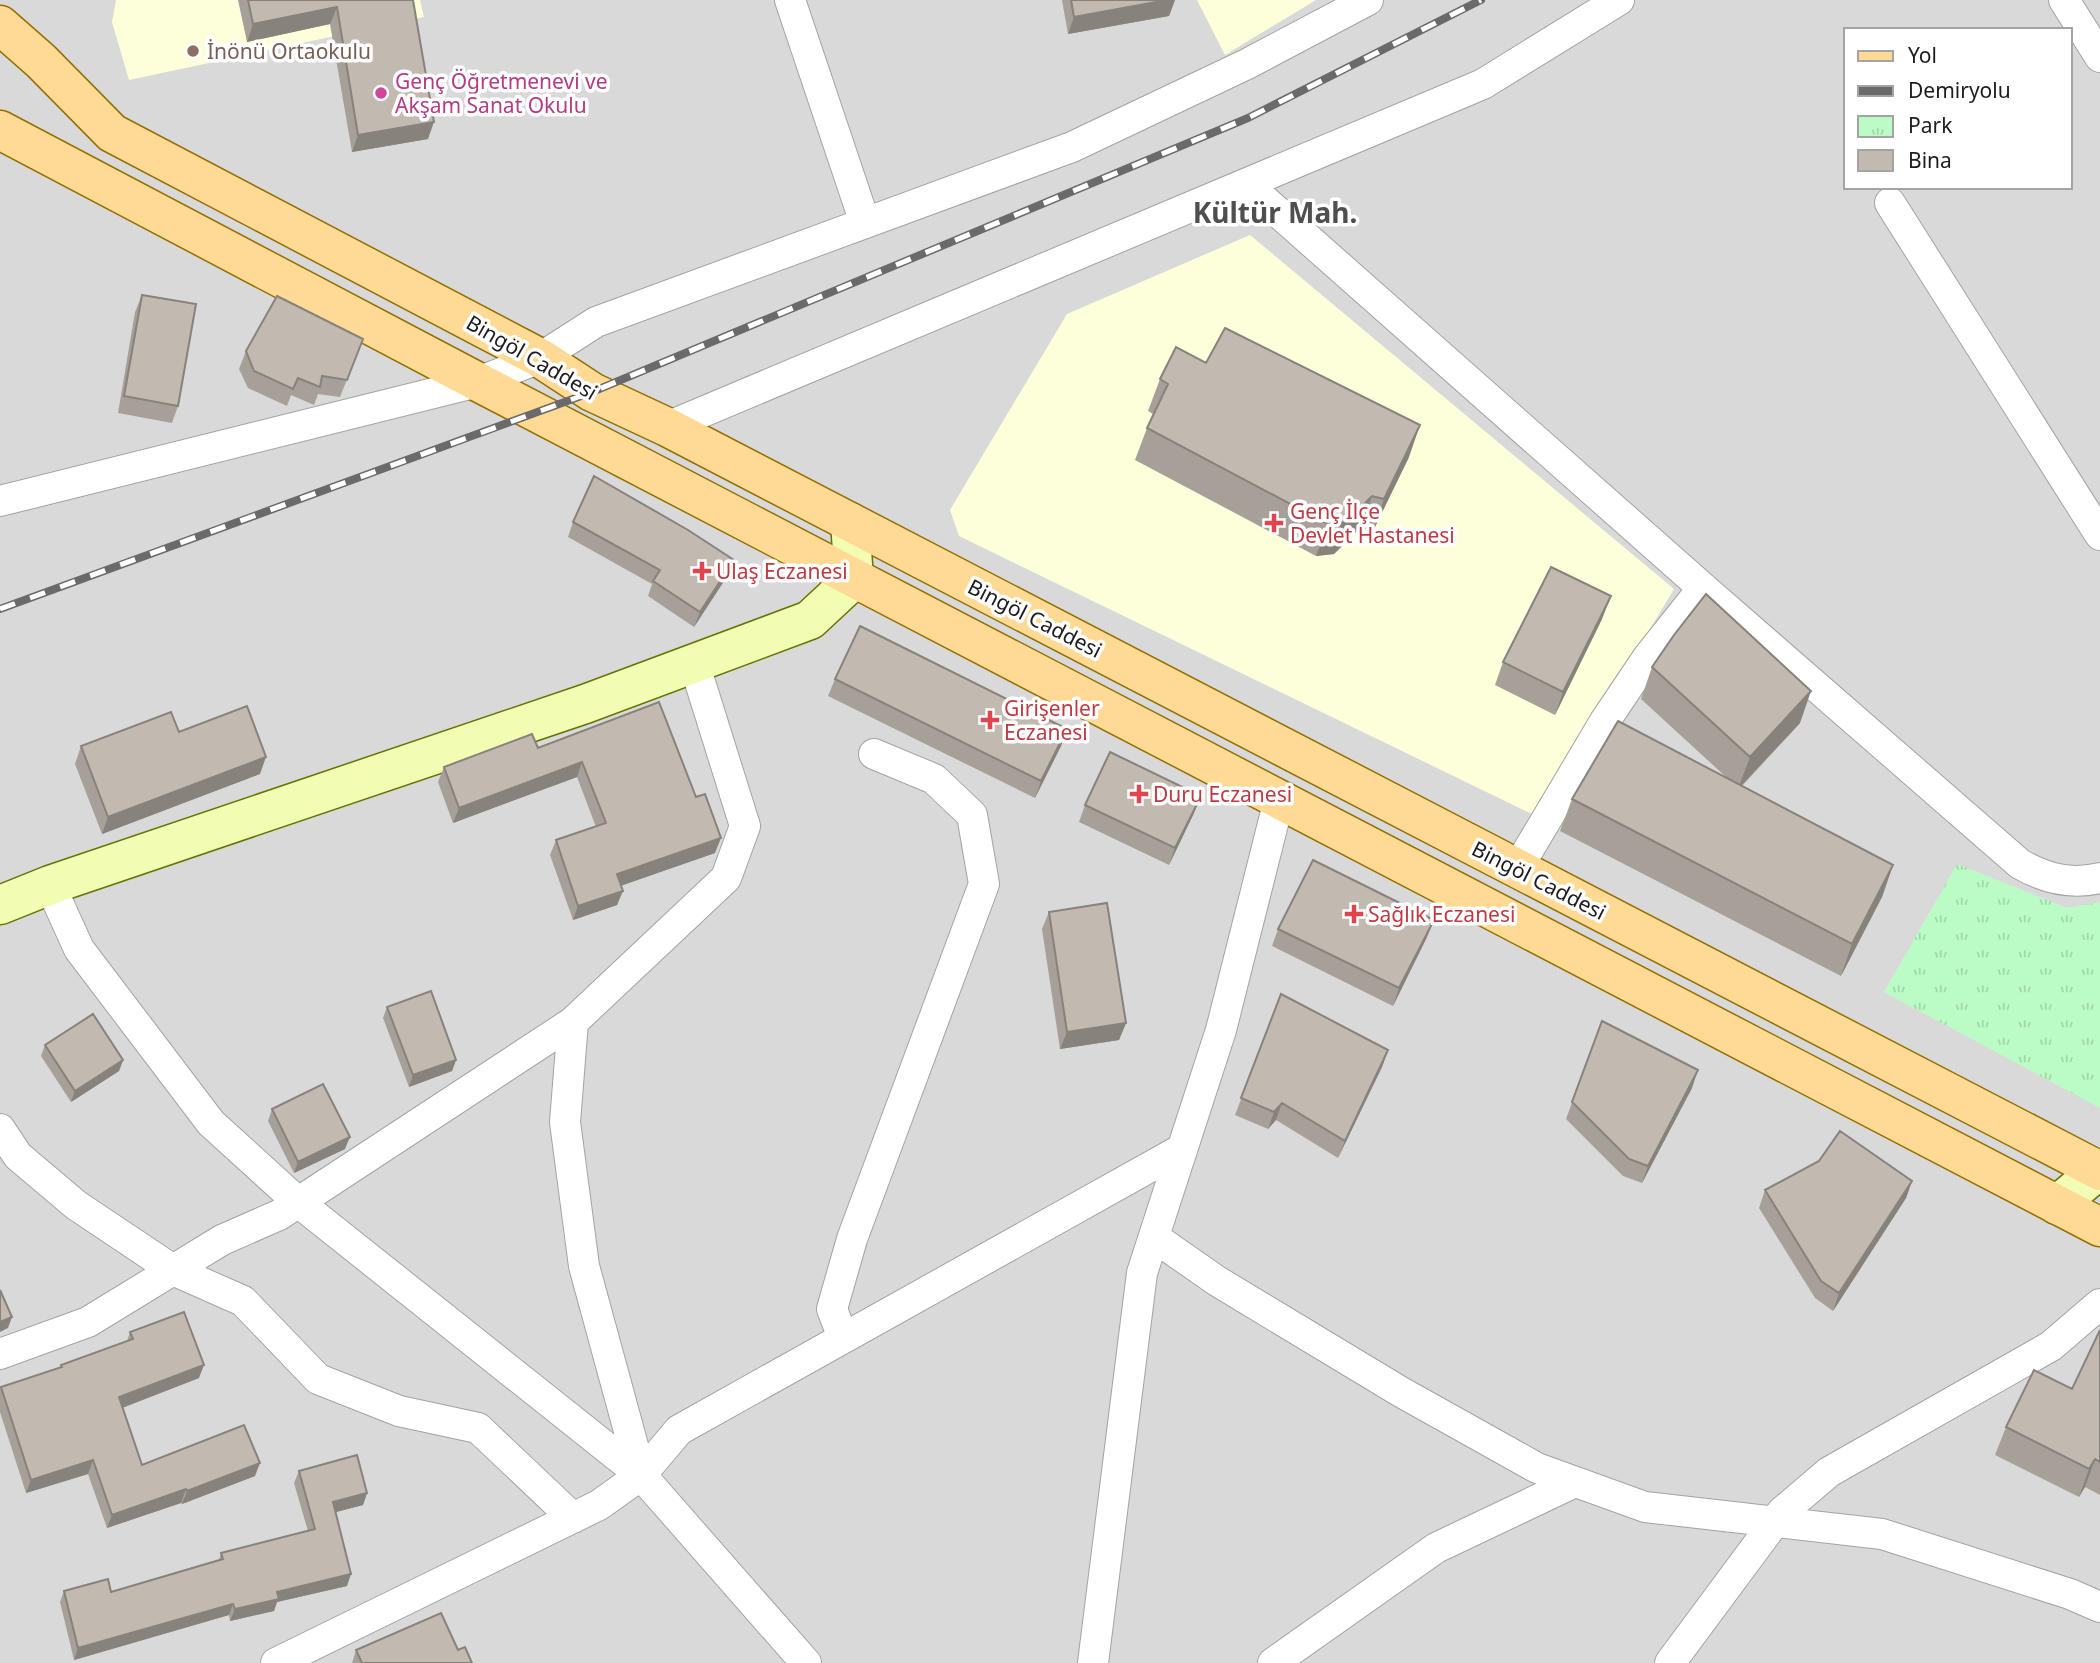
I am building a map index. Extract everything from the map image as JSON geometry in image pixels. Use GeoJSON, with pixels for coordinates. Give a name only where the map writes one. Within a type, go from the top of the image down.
{"type":"FeatureCollection","features":[{"type":"Feature","properties":{"kind":"main road","name":"Bingöl Caddesi"},"geometry":{"type":"LineString","coordinates":[[0,25],[41,61],[112,133],[540,358],[592,393],[667,427],[2099,1170]]}},
{"type":"Feature","properties":{"kind":"main road"},"geometry":{"type":"LineString","coordinates":[[0,130],[478,383],[2100,1227]]}},
{"type":"Feature","properties":{"kind":"street"},"geometry":{"type":"LineString","coordinates":[[790,0],[865,223]]}},
{"type":"Feature","properties":{"kind":"street"},"geometry":{"type":"LineString","coordinates":[[0,501],[478,383],[540,358],[596,322],[1072,147],[1247,64],[1368,0]]}},
{"type":"Feature","properties":{"kind":"street"},"geometry":{"type":"LineString","coordinates":[[667,427],[1483,84],[1619,0]]}},
{"type":"Feature","properties":{"kind":"street"},"geometry":{"type":"LineString","coordinates":[[2064,0],[2100,57]]}},
{"type":"Feature","properties":{"kind":"street"},"geometry":{"type":"LineString","coordinates":[[1246,184],[2020,864],[2052,879],[2070,881],[2100,878]]}},
{"type":"Feature","properties":{"kind":"street"},"geometry":{"type":"LineString","coordinates":[[1890,203],[2100,535]]}},
{"type":"Feature","properties":{"kind":"street"},"geometry":{"type":"LineString","coordinates":[[0,905],[50,885],[585,704],[810,620],[854,579],[850,522]]}},
{"type":"Feature","properties":{"kind":"street"},"geometry":{"type":"LineString","coordinates":[[1517,869],[1605,722],[1648,657],[1703,588]]}},
{"type":"Feature","properties":{"kind":"street"},"geometry":{"type":"LineString","coordinates":[[0,1354],[88,1322],[222,1240],[279,1215],[573,1022],[726,878],[745,826],[694,663]]}},
{"type":"Feature","properties":{"kind":"street"},"geometry":{"type":"LineString","coordinates":[[843,1338],[832,1309],[852,1239],[984,884],[972,816],[934,779],[874,754]]}},
{"type":"Feature","properties":{"kind":"street"},"geometry":{"type":"LineString","coordinates":[[1093,1663],[1142,1273],[1221,1030],[1279,800]]}},
{"type":"Feature","properties":{"kind":"street"},"geometry":{"type":"LineString","coordinates":[[50,885],[79,949],[211,1123],[298,1202],[641,1475],[806,1663]]}},
{"type":"Feature","properties":{"kind":"street"},"geometry":{"type":"LineString","coordinates":[[573,1022],[565,1122],[584,1266],[641,1475]]}},
{"type":"Feature","properties":{"kind":"street"},"geometry":{"type":"LineString","coordinates":[[0,1129],[18,1156],[76,1206],[173,1270],[243,1301],[318,1379],[400,1411],[478,1428],[573,1518]]}},
{"type":"Feature","properties":{"kind":"street"},"geometry":{"type":"LineString","coordinates":[[276,1663],[599,1505],[641,1475],[679,1430],[1182,1149]]}},
{"type":"Feature","properties":{"kind":"street"},"geometry":{"type":"LineString","coordinates":[[2057,1205],[2099,1170]]}},
{"type":"Feature","properties":{"kind":"street"},"geometry":{"type":"LineString","coordinates":[[1154,1237],[1217,1281],[1401,1392],[1537,1468],[1645,1507],[1882,1534],[2070,1594],[2100,1607]]}},
{"type":"Feature","properties":{"kind":"street"},"geometry":{"type":"LineString","coordinates":[[1670,1663],[1782,1512],[1829,1472],[2051,1346],[2100,1304]]}},
{"type":"Feature","properties":{"kind":"street"},"geometry":{"type":"LineString","coordinates":[[1273,1663],[1436,1548],[1575,1482]]}},
{"type":"Feature","properties":{"kind":"shaded area"},"geometry":{"type":"Polygon","coordinates":[[[0,0],[2100,0],[2100,1663],[0,1663],[0,0]]]}},
{"type":"Feature","properties":{"kind":"shaded area","name":"İnönü Ortaokulu"},"geometry":{"type":"Polygon","coordinates":[[[116,0],[420,0],[424,17],[129,80],[112,22],[116,0]]]}},
{"type":"Feature","properties":{"kind":"shaded area"},"geometry":{"type":"Polygon","coordinates":[[[1197,0],[1316,0],[1225,55],[1197,0]]]}},
{"type":"Feature","properties":{"kind":"shaded area","name":"Genç İlçe Devlet Hastanesi"},"geometry":{"type":"Polygon","coordinates":[[[1250,235],[1674,589],[1538,817],[959,536],[950,510],[1067,314],[1250,235]]]}},
{"type":"Feature","properties":{"kind":"green space"},"geometry":{"type":"Polygon","coordinates":[[[1957,864],[2067,908],[2100,902],[2100,1108],[1884,992],[1957,864]]]}},
{"type":"Feature","properties":{"kind":"building"},"geometry":{"type":"Polygon","coordinates":[[[248,0],[413,0],[434,122],[358,135],[337,7],[253,24],[248,0]]]}},
{"type":"Feature","properties":{"kind":"building"},"geometry":{"type":"Polygon","coordinates":[[[1071,0],[1167,0],[1074,17],[1071,0]]]}},
{"type":"Feature","properties":{"kind":"building"},"geometry":{"type":"Polygon","coordinates":[[[142,295],[196,304],[178,406],[124,396],[142,295]]]}},
{"type":"Feature","properties":{"kind":"building"},"geometry":{"type":"Polygon","coordinates":[[[277,296],[363,339],[347,380],[322,376],[320,387],[298,378],[293,389],[254,371],[246,351],[277,296]]]}},
{"type":"Feature","properties":{"kind":"building"},"geometry":{"type":"Polygon","coordinates":[[[1225,328],[1420,425],[1384,499],[1372,496],[1346,522],[1328,524],[1147,428],[1168,384],[1160,379],[1176,347],[1206,363],[1225,328]]]}},
{"type":"Feature","properties":{"kind":"building"},"geometry":{"type":"Polygon","coordinates":[[[594,476],[734,560],[700,612],[653,581],[660,570],[573,522],[594,476]]]}},
{"type":"Feature","properties":{"kind":"building"},"geometry":{"type":"Polygon","coordinates":[[[1551,567],[1611,596],[1563,692],[1503,662],[1551,567]]]}},
{"type":"Feature","properties":{"kind":"building"},"geometry":{"type":"Polygon","coordinates":[[[1706,594],[1811,691],[1750,757],[1652,667],[1706,594]]]}},
{"type":"Feature","properties":{"kind":"building"},"geometry":{"type":"Polygon","coordinates":[[[860,626],[1067,729],[1041,781],[835,679],[860,626]]]}},
{"type":"Feature","properties":{"kind":"building"},"geometry":{"type":"Polygon","coordinates":[[[659,702],[696,797],[705,794],[721,838],[617,874],[623,891],[578,906],[556,840],[606,823],[582,762],[459,808],[444,767],[532,734],[538,748],[659,702]]]}},
{"type":"Feature","properties":{"kind":"building"},"geometry":{"type":"Polygon","coordinates":[[[247,706],[266,757],[108,817],[81,746],[171,712],[179,732],[247,706]]]}},
{"type":"Feature","properties":{"kind":"building"},"geometry":{"type":"Polygon","coordinates":[[[1618,721],[1893,865],[1852,944],[1572,799],[1618,721]]]}},
{"type":"Feature","properties":{"kind":"building"},"geometry":{"type":"Polygon","coordinates":[[[1110,752],[1201,796],[1175,848],[1085,805],[1110,752]]]}},
{"type":"Feature","properties":{"kind":"building"},"geometry":{"type":"Polygon","coordinates":[[[1313,860],[1434,920],[1399,988],[1278,929],[1313,860]]]}},
{"type":"Feature","properties":{"kind":"building"},"geometry":{"type":"Polygon","coordinates":[[[1107,903],[1126,1023],[1067,1032],[1049,912],[1107,903]]]}},
{"type":"Feature","properties":{"kind":"building"},"geometry":{"type":"Polygon","coordinates":[[[431,991],[456,1060],[413,1075],[387,1007],[431,991]]]}},
{"type":"Feature","properties":{"kind":"building"},"geometry":{"type":"Polygon","coordinates":[[[1281,994],[1388,1050],[1345,1141],[1282,1103],[1274,1112],[1241,1098],[1281,994]]]}},
{"type":"Feature","properties":{"kind":"building"},"geometry":{"type":"Polygon","coordinates":[[[93,1014],[123,1060],[75,1091],[45,1045],[93,1014]]]}},
{"type":"Feature","properties":{"kind":"building"},"geometry":{"type":"Polygon","coordinates":[[[1602,1021],[1698,1070],[1648,1166],[1629,1159],[1572,1102],[1602,1021]]]}},
{"type":"Feature","properties":{"kind":"building"},"geometry":{"type":"Polygon","coordinates":[[[323,1084],[350,1137],[298,1162],[272,1109],[323,1084]]]}},
{"type":"Feature","properties":{"kind":"building"},"geometry":{"type":"Polygon","coordinates":[[[1840,1131],[1912,1181],[1839,1293],[1821,1281],[1765,1190],[1819,1161],[1840,1131]]]}},
{"type":"Feature","properties":{"kind":"building"},"geometry":{"type":"Polygon","coordinates":[[[0,1290],[12,1317],[0,1322],[0,1290]]]}},
{"type":"Feature","properties":{"kind":"building"},"geometry":{"type":"Polygon","coordinates":[[[184,1312],[204,1365],[119,1397],[142,1465],[244,1425],[260,1463],[187,1491],[186,1489],[112,1515],[93,1460],[31,1480],[1,1387],[133,1339],[130,1332],[184,1312]]]}},
{"type":"Feature","properties":{"kind":"building"},"geometry":{"type":"Polygon","coordinates":[[[2100,1330],[2100,1462],[2095,1459],[2089,1469],[2006,1427],[2034,1370],[2072,1389],[2100,1330]]]}},
{"type":"Feature","properties":{"kind":"building"},"geometry":{"type":"Polygon","coordinates":[[[357,1455],[367,1493],[333,1502],[351,1574],[277,1592],[279,1599],[235,1609],[233,1604],[78,1648],[64,1591],[108,1579],[111,1592],[223,1559],[221,1553],[315,1529],[299,1471],[357,1455]]]}},
{"type":"Feature","properties":{"kind":"building"},"geometry":{"type":"Polygon","coordinates":[[[441,1613],[458,1650],[465,1647],[472,1663],[362,1663],[356,1650],[441,1613]]]}},
{"type":"Feature","properties":{"kind":"railway"},"geometry":{"type":"LineString","coordinates":[[0,609],[592,392],[1248,118],[1481,0]]}},
{"type":"Feature","properties":{"kind":"place","name":"İnönü Ortaokulu"},"geometry":{"type":"Point","coordinates":[193,51]}},
{"type":"Feature","properties":{"kind":"place","name":"Genç Öğretmenevi ve Akşam Sanat Okulu"},"geometry":{"type":"Point","coordinates":[381,93]}},
{"type":"Feature","properties":{"kind":"place","name":"Genç İlçe Devlet Hastanesi"},"geometry":{"type":"Point","coordinates":[1274,523]}},
{"type":"Feature","properties":{"kind":"place","name":"Ulaş Eczanesi"},"geometry":{"type":"Point","coordinates":[702,571]}},
{"type":"Feature","properties":{"kind":"place","name":"Girişenler Eczanesi"},"geometry":{"type":"Point","coordinates":[990,720]}},
{"type":"Feature","properties":{"kind":"place","name":"Duru Eczanesi"},"geometry":{"type":"Point","coordinates":[1139,794]}},
{"type":"Feature","properties":{"kind":"place","name":"Sağlık Eczanesi"},"geometry":{"type":"Point","coordinates":[1354,914]}},
{"type":"Feature","properties":{"kind":"district","name":"Kültür Mah."},"geometry":{"type":"Point","coordinates":[1275,212]}}]}
